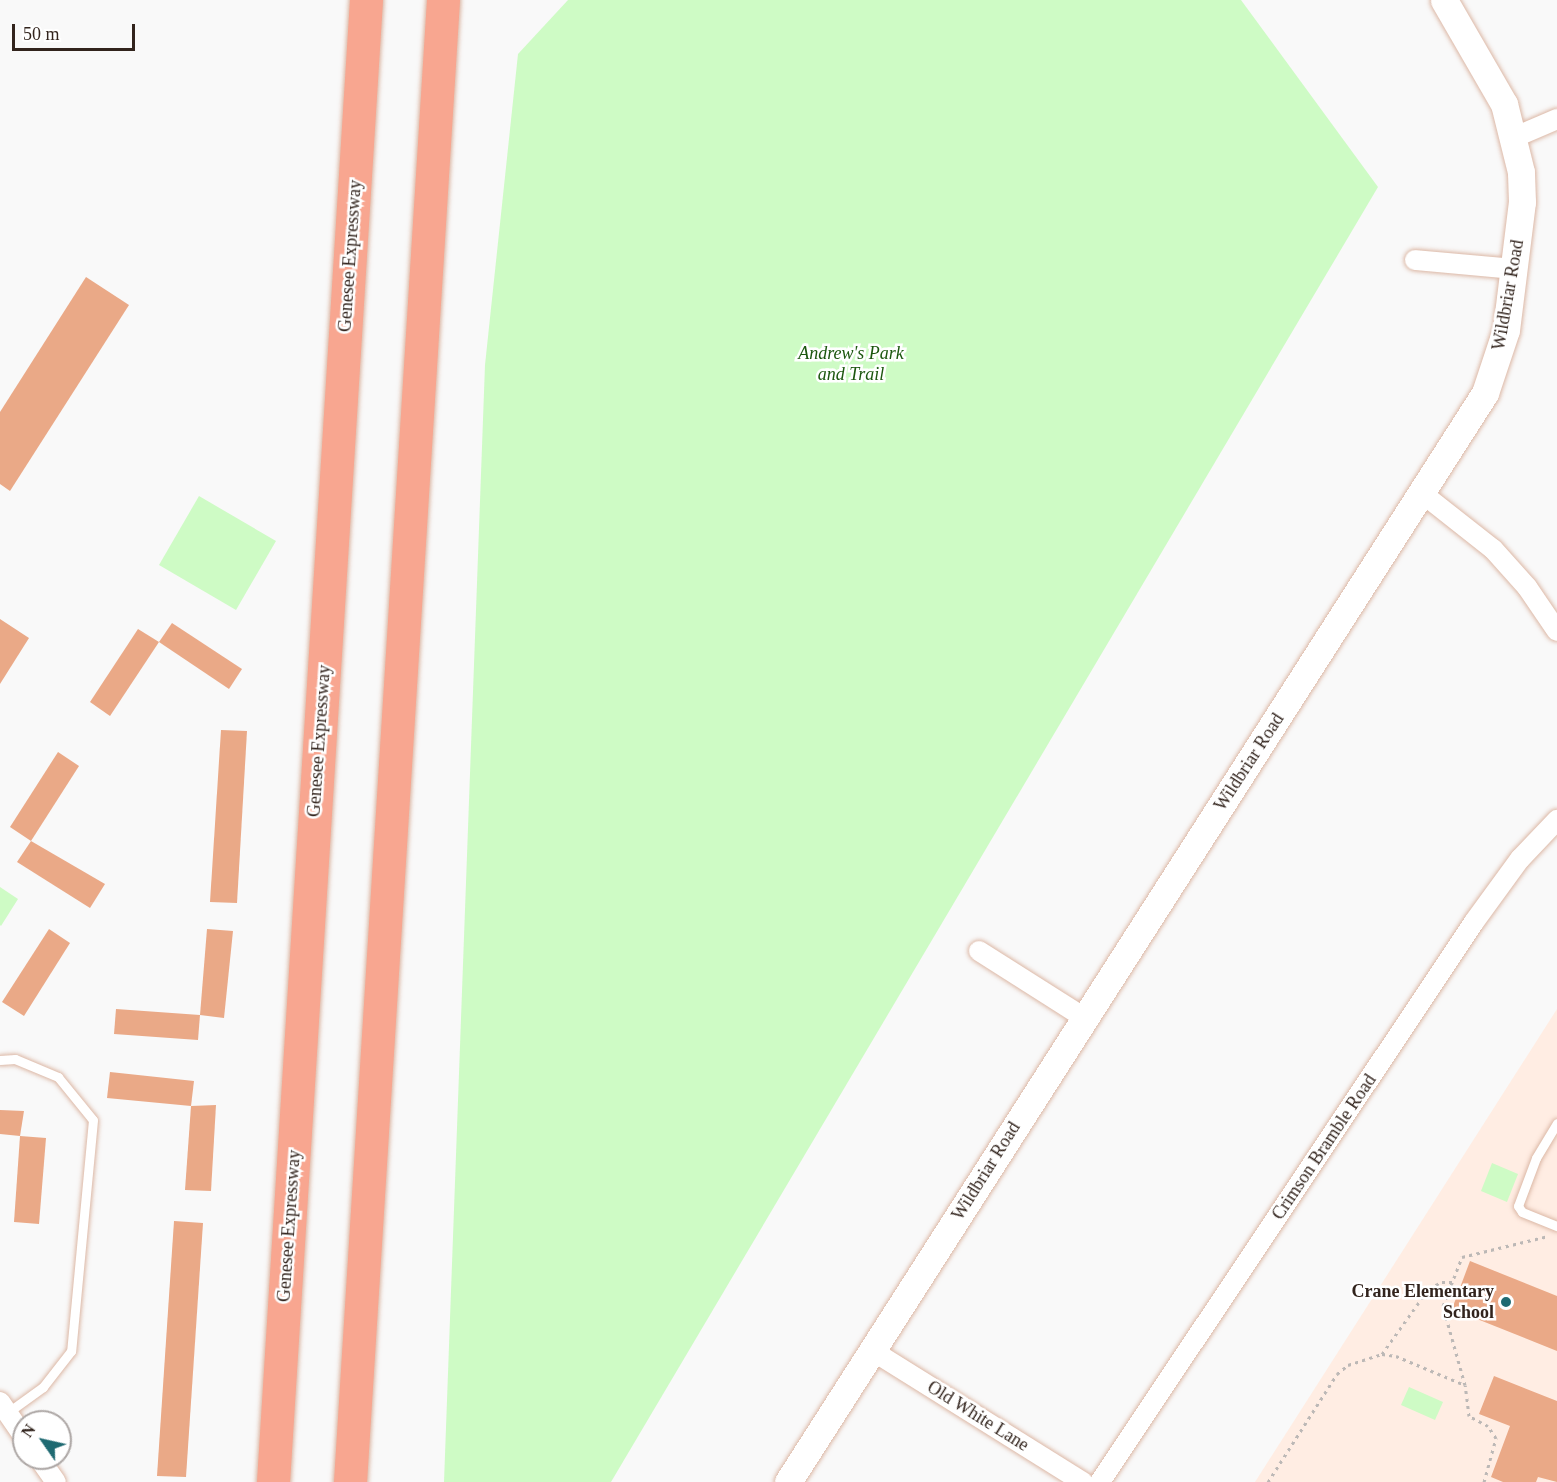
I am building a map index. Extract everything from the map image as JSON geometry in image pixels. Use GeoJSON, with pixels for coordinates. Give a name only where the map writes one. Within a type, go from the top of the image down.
{"type":"FeatureCollection","features":[{"type":"Feature","properties":{"kind":"highway","name":"Genesee Expressway"},"geometry":{"type":"LineString","coordinates":[[273,1482],[366,0]]}},
{"type":"Feature","properties":{"kind":"highway"},"geometry":{"type":"LineString","coordinates":[[350,1482],[443,0]]}},
{"type":"Feature","properties":{"kind":"highway"},"geometry":{"type":"LineString","coordinates":[[355,1482],[356,1398]]}},
{"type":"Feature","properties":{"kind":"street","name":"Wildbriar Road"},"geometry":{"type":"LineString","coordinates":[[788,1482],[1083,1017],[1423,494],[1485,393],[1506,330],[1522,202],[1515,137],[1490,73],[1444,0]]}},
{"type":"Feature","properties":{"kind":"street"},"geometry":{"type":"LineString","coordinates":[[1515,137],[1557,120]]}},
{"type":"Feature","properties":{"kind":"street"},"geometry":{"type":"LineString","coordinates":[[1415,260],[1513,269]]}},
{"type":"Feature","properties":{"kind":"street"},"geometry":{"type":"LineString","coordinates":[[1423,494],[1493,549],[1527,588],[1557,631]]}},
{"type":"Feature","properties":{"kind":"street","name":"Crimson Bramble Road"},"geometry":{"type":"LineString","coordinates":[[1100,1482],[1480,913],[1520,859],[1557,820]]}},
{"type":"Feature","properties":{"kind":"street"},"geometry":{"type":"LineString","coordinates":[[979,951],[1083,1017]]}},
{"type":"Feature","properties":{"kind":"street","name":"Old White Lane"},"geometry":{"type":"LineString","coordinates":[[873,1351],[1083,1482]]}},
{"type":"Feature","properties":{"kind":"lane"},"geometry":{"type":"LineString","coordinates":[[0,1060],[15,1059],[58,1077],[93,1120],[71,1352],[43,1387],[4,1407]]}},
{"type":"Feature","properties":{"kind":"lane"},"geometry":{"type":"LineString","coordinates":[[1557,1123],[1536,1158],[1518,1206],[1522,1212],[1557,1226]]}},
{"type":"Feature","properties":{"kind":"path"},"geometry":{"type":"LineString","coordinates":[[1484,1482],[1497,1438],[1488,1426],[1469,1416],[1465,1385],[1443,1306],[1462,1257],[1557,1234]]}},
{"type":"Feature","properties":{"kind":"path"},"geometry":{"type":"LineString","coordinates":[[1382,1354],[1429,1288],[1442,1282],[1452,1282]]}},
{"type":"Feature","properties":{"kind":"path"},"geometry":{"type":"LineString","coordinates":[[1268,1482],[1337,1374],[1354,1361],[1382,1354],[1465,1385]]}},
{"type":"Feature","properties":{"kind":"shaded area"},"geometry":{"type":"Polygon","coordinates":[[[1557,1009],[1557,1482],[1255,1482],[1557,1009]]]}},
{"type":"Feature","properties":{"kind":"green space","name":"Andrew's Park and Trail"},"geometry":{"type":"Polygon","coordinates":[[[568,0],[1241,0],[1378,187],[611,1482],[444,1482],[485,365],[518,54],[568,0]]]}},
{"type":"Feature","properties":{"kind":"green space"},"geometry":{"type":"Polygon","coordinates":[[[199,496],[276,541],[236,610],[159,565],[199,496]]]}},
{"type":"Feature","properties":{"kind":"green space"},"geometry":{"type":"Polygon","coordinates":[[[0,887],[18,899],[1,926],[0,925],[0,887]]]}},
{"type":"Feature","properties":{"kind":"green space"},"geometry":{"type":"Polygon","coordinates":[[[1492,1163],[1518,1174],[1507,1202],[1481,1191],[1492,1163]]]}},
{"type":"Feature","properties":{"kind":"green space"},"geometry":{"type":"Polygon","coordinates":[[[1409,1387],[1443,1402],[1435,1420],[1401,1405],[1409,1387]]]}},
{"type":"Feature","properties":{"kind":"building"},"geometry":{"type":"Polygon","coordinates":[[[86,277],[129,305],[10,491],[0,484],[0,412],[86,277]]]}},
{"type":"Feature","properties":{"kind":"building"},"geometry":{"type":"Polygon","coordinates":[[[0,619],[29,638],[0,684],[0,619]]]}},
{"type":"Feature","properties":{"kind":"building"},"geometry":{"type":"Polygon","coordinates":[[[172,623],[242,669],[229,689],[159,642],[172,623]]]}},
{"type":"Feature","properties":{"kind":"building"},"geometry":{"type":"Polygon","coordinates":[[[138,629],[159,642],[110,716],[90,702],[138,629]]]}},
{"type":"Feature","properties":{"kind":"building"},"geometry":{"type":"Polygon","coordinates":[[[221,730],[247,731],[237,903],[210,902],[221,730]]]}},
{"type":"Feature","properties":{"kind":"building"},"geometry":{"type":"Polygon","coordinates":[[[58,752],[79,766],[31,841],[10,827],[58,752]]]}},
{"type":"Feature","properties":{"kind":"building"},"geometry":{"type":"Polygon","coordinates":[[[31,841],[105,884],[90,908],[17,862],[31,841]]]}},
{"type":"Feature","properties":{"kind":"building"},"geometry":{"type":"Polygon","coordinates":[[[49,929],[70,943],[24,1016],[2,1002],[49,929]]]}},
{"type":"Feature","properties":{"kind":"building"},"geometry":{"type":"Polygon","coordinates":[[[207,929],[233,931],[224,1018],[200,1015],[207,929]]]}},
{"type":"Feature","properties":{"kind":"building"},"geometry":{"type":"Polygon","coordinates":[[[116,1009],[200,1015],[198,1040],[114,1034],[116,1009]]]}},
{"type":"Feature","properties":{"kind":"building"},"geometry":{"type":"Polygon","coordinates":[[[110,1072],[194,1081],[191,1106],[107,1098],[110,1072]]]}},
{"type":"Feature","properties":{"kind":"building"},"geometry":{"type":"Polygon","coordinates":[[[216,1105],[211,1191],[185,1190],[191,1106],[216,1105]]]}},
{"type":"Feature","properties":{"kind":"building"},"geometry":{"type":"Polygon","coordinates":[[[0,1110],[24,1111],[20,1136],[0,1134],[0,1110]]]}},
{"type":"Feature","properties":{"kind":"building"},"geometry":{"type":"Polygon","coordinates":[[[20,1136],[46,1138],[39,1224],[14,1222],[20,1136]]]}},
{"type":"Feature","properties":{"kind":"building"},"geometry":{"type":"Polygon","coordinates":[[[174,1221],[203,1223],[186,1477],[157,1476],[174,1221]]]}},
{"type":"Feature","properties":{"kind":"building","name":"Crane Elementary School"},"geometry":{"type":"Polygon","coordinates":[[[1470,1261],[1557,1296],[1557,1351],[1452,1309],[1470,1261]]]}},
{"type":"Feature","properties":{"kind":"building","name":"Crane Elementary School"},"geometry":{"type":"Polygon","coordinates":[[[1494,1376],[1557,1401],[1557,1482],[1538,1477],[1536,1482],[1503,1482],[1491,1477],[1510,1426],[1479,1414],[1494,1376]]]}},
{"type":"Feature","properties":{"kind":"place","name":"Crane Elementary School"},"geometry":{"type":"Point","coordinates":[1506,1302]}}]}
